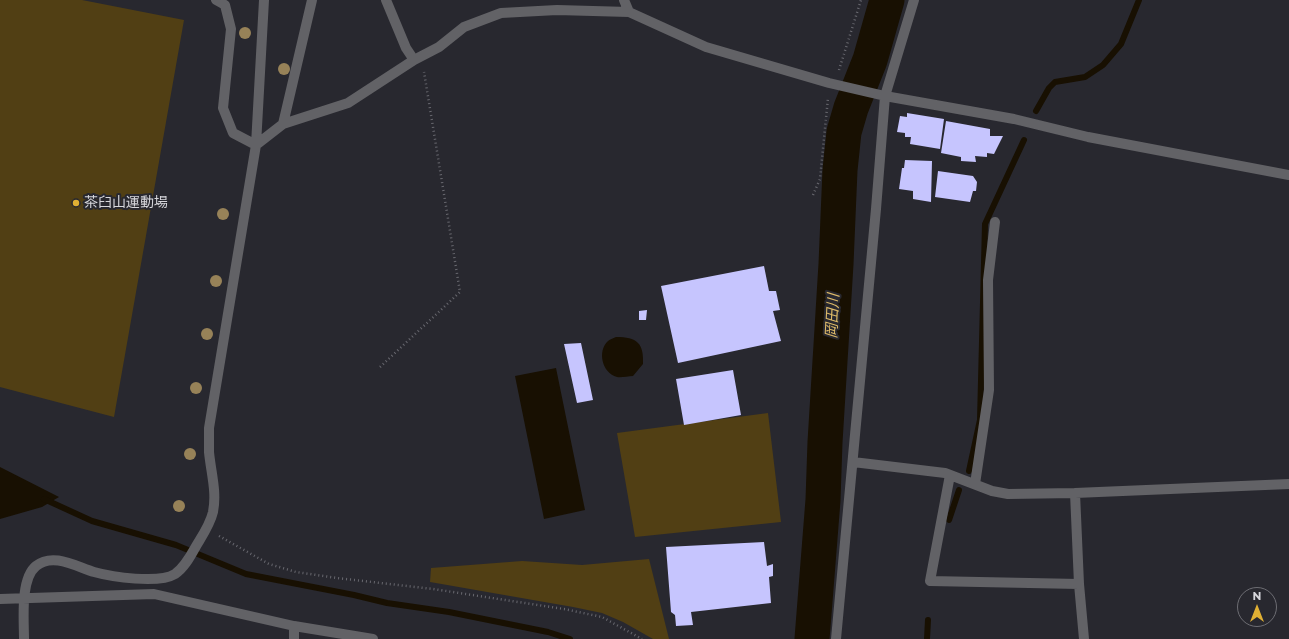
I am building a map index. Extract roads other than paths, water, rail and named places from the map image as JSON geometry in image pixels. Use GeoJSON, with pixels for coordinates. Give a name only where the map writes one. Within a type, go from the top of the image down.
{"type":"FeatureCollection","features":[{"type":"Feature","properties":{"kind":"street"},"geometry":{"type":"LineString","coordinates":[[216,0],[225,5],[231,29],[223,108],[234,133],[256,145]]}},
{"type":"Feature","properties":{"kind":"street"},"geometry":{"type":"LineString","coordinates":[[24,639],[26,586],[29,576],[35,566],[43,562],[57,561],[71,563],[93,572],[109,575],[150,579],[165,578],[175,574],[186,564],[207,528],[213,514],[215,485],[209,451],[209,428],[256,145],[264,0]]}},
{"type":"Feature","properties":{"kind":"street"},"geometry":{"type":"LineString","coordinates":[[283,124],[312,0]]}},
{"type":"Feature","properties":{"kind":"street"},"geometry":{"type":"LineString","coordinates":[[386,0],[406,48],[418,58]]}},
{"type":"Feature","properties":{"kind":"street"},"geometry":{"type":"LineString","coordinates":[[624,0],[629,12]]}},
{"type":"Feature","properties":{"kind":"street"},"geometry":{"type":"LineString","coordinates":[[836,639],[853,462],[880,94],[914,0]]}},
{"type":"Feature","properties":{"kind":"street"},"geometry":{"type":"LineString","coordinates":[[256,145],[283,124],[348,103],[418,58],[439,47],[464,27],[501,13],[557,10],[629,12],[706,47],[834,84],[1014,119],[1088,137],[1289,175]]}},
{"type":"Feature","properties":{"kind":"street"},"geometry":{"type":"LineString","coordinates":[[975,484],[989,390],[988,280],[995,222]]}},
{"type":"Feature","properties":{"kind":"street"},"geometry":{"type":"LineString","coordinates":[[853,462],[945,473],[992,491],[1008,494],[1075,493],[1289,484]]}},
{"type":"Feature","properties":{"kind":"street"},"geometry":{"type":"LineString","coordinates":[[950,475],[930,581],[1079,584]]}},
{"type":"Feature","properties":{"kind":"street"},"geometry":{"type":"LineString","coordinates":[[1075,493],[1079,584],[1084,639]]}},
{"type":"Feature","properties":{"kind":"street"},"geometry":{"type":"LineString","coordinates":[[0,599],[154,594],[294,626],[373,639]]}},
{"type":"Feature","properties":{"kind":"street"},"geometry":{"type":"LineString","coordinates":[[294,626],[294,639]]}},
{"type":"Feature","properties":{"kind":"waterway","name":"岡田川"},"geometry":{"type":"LineString","coordinates":[[812,639],[823,500],[840,170],[844,132],[851,108],[870,60],[887,0]]}},
{"type":"Feature","properties":{"kind":"waterway"},"geometry":{"type":"LineString","coordinates":[[1036,111],[1049,88],[1055,82],[1085,77],[1103,65],[1121,44],[1139,0]]}},
{"type":"Feature","properties":{"kind":"waterway"},"geometry":{"type":"LineString","coordinates":[[969,471],[980,420],[985,224],[1024,140]]}},
{"type":"Feature","properties":{"kind":"waterway"},"geometry":{"type":"LineString","coordinates":[[949,520],[959,490]]}},
{"type":"Feature","properties":{"kind":"waterway"},"geometry":{"type":"LineString","coordinates":[[44,499],[92,521],[176,545],[246,574],[387,603],[449,612],[548,632],[570,639]]}},
{"type":"Feature","properties":{"kind":"waterway"},"geometry":{"type":"LineString","coordinates":[[927,639],[928,620]]}},
{"type":"Feature","properties":{"kind":"place","name":"茶臼山運動場"},"geometry":{"type":"Point","coordinates":[76,203]}}]}
